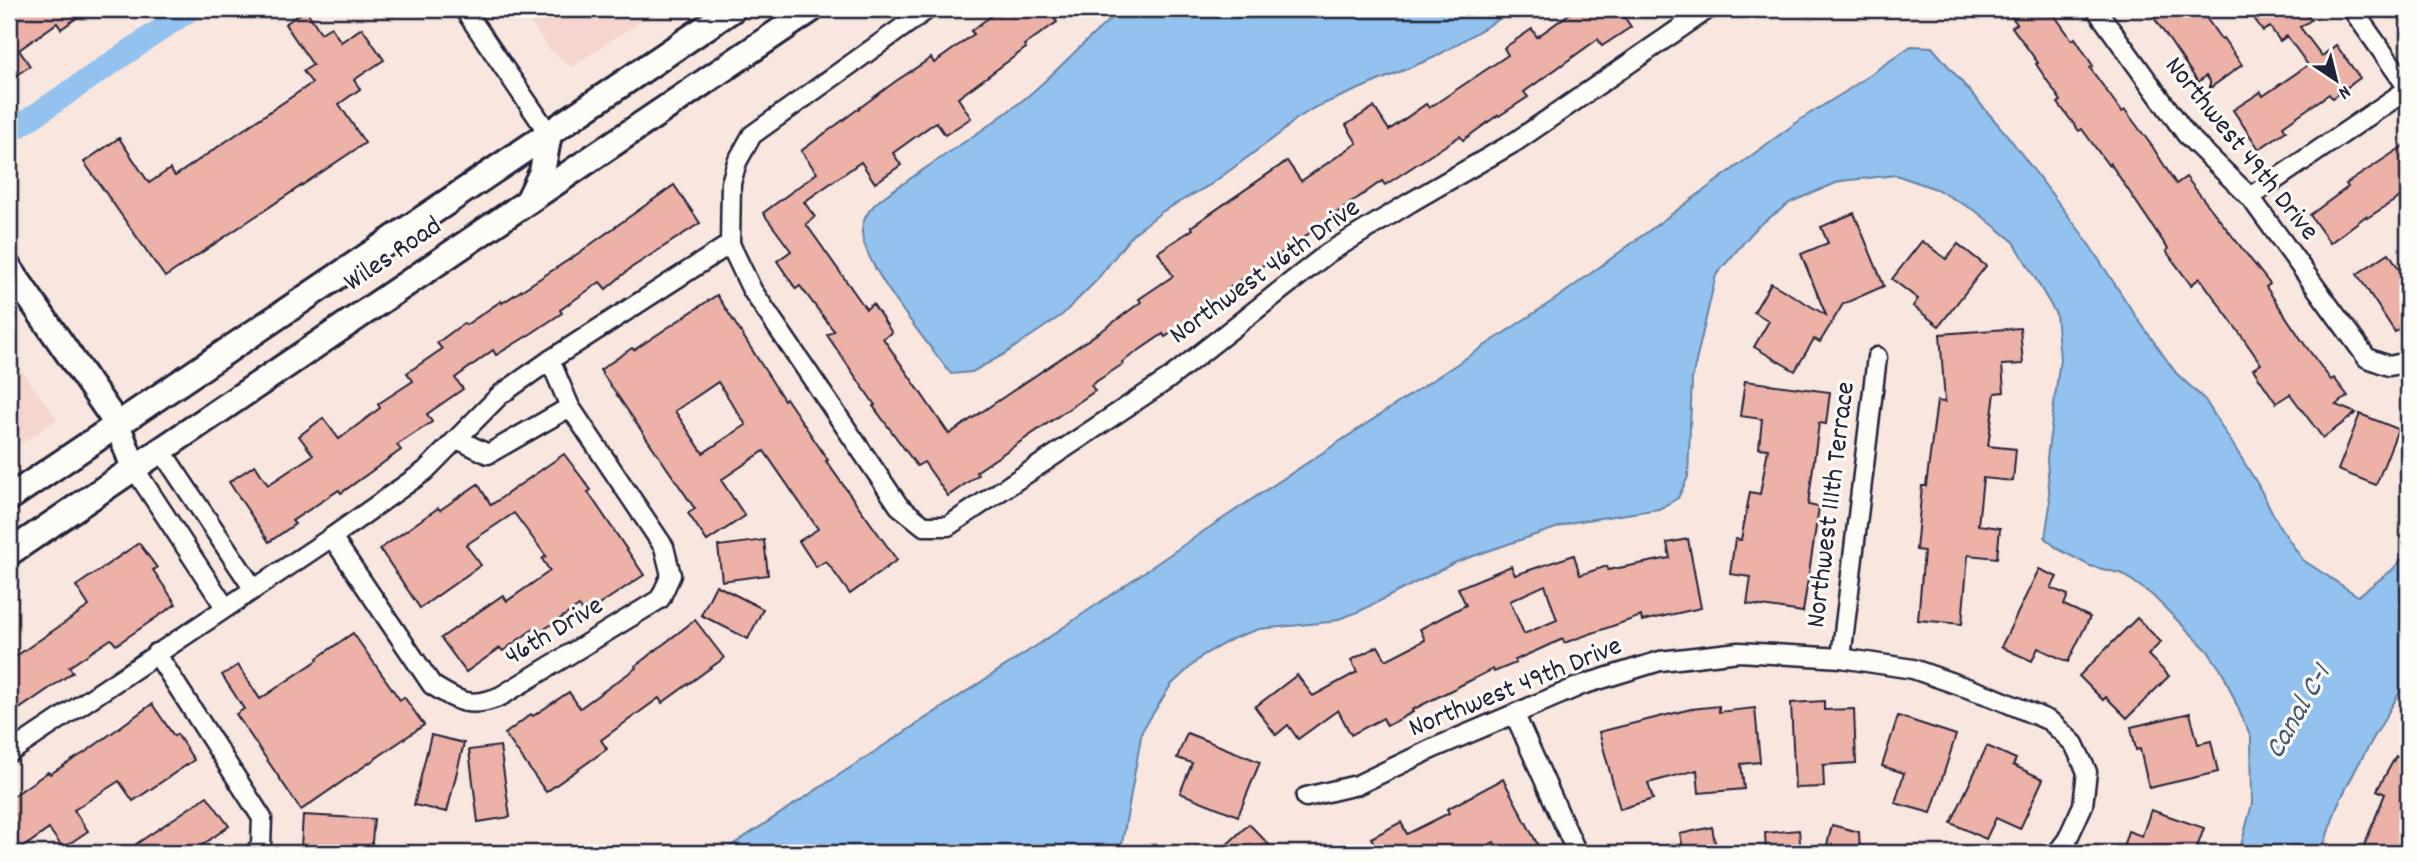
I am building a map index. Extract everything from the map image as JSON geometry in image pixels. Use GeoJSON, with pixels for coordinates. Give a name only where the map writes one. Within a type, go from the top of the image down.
{"type":"FeatureCollection","features":[{"type":"Feature","properties":{"kind":"main road","name":"Wiles Road"},"geometry":{"type":"LineString","coordinates":[[9,498],[733,9]]}},
{"type":"Feature","properties":{"kind":"main road","name":"Wiles Road"},"geometry":{"type":"LineString","coordinates":[[9,553],[812,9]]}},
{"type":"Feature","properties":{"kind":"main road"},"geometry":{"type":"LineString","coordinates":[[528,201],[542,172],[549,134]]}},
{"type":"Feature","properties":{"kind":"main road"},"geometry":{"type":"LineString","coordinates":[[9,268],[117,424],[134,468]]}},
{"type":"Feature","properties":{"kind":"main road"},"geometry":{"type":"LineString","coordinates":[[117,424],[161,450]]}},
{"type":"Feature","properties":{"kind":"street"},"geometry":{"type":"LineString","coordinates":[[464,9],[549,134]]}},
{"type":"Feature","properties":{"kind":"street"},"geometry":{"type":"LineString","coordinates":[[9,753],[332,537],[425,471],[500,395],[730,244],[731,183],[737,162],[752,135],[928,9]]}},
{"type":"Feature","properties":{"kind":"street","name":"Northwest 46th Drive"},"geometry":{"type":"LineString","coordinates":[[730,244],[752,290],[900,506],[924,526],[947,526],[1167,380],[1328,253],[1515,142],[1708,9]]}},
{"type":"Feature","properties":{"kind":"street","name":"Northwest 49th Drive"},"geometry":{"type":"LineString","coordinates":[[2096,9],[2186,134],[2250,197],[2367,358],[2389,366],[2408,362]]}},
{"type":"Feature","properties":{"kind":"street"},"geometry":{"type":"LineString","coordinates":[[2250,197],[2408,89],[2352,9]]}},
{"type":"Feature","properties":{"kind":"street","name":"Northwest 111th Terrace"},"geometry":{"type":"LineString","coordinates":[[1841,658],[1877,357]]}},
{"type":"Feature","properties":{"kind":"street","name":"46th Drive"},"geometry":{"type":"LineString","coordinates":[[332,537],[432,685],[457,701],[483,704],[501,696],[660,599],[671,575],[664,547],[570,407],[550,360]]}},
{"type":"Feature","properties":{"kind":"street"},"geometry":{"type":"LineString","coordinates":[[457,439],[488,454],[570,407]]}},
{"type":"Feature","properties":{"kind":"street"},"geometry":{"type":"LineString","coordinates":[[161,450],[253,588]]}},
{"type":"Feature","properties":{"kind":"street"},"geometry":{"type":"LineString","coordinates":[[134,468],[225,607]]}},
{"type":"Feature","properties":{"kind":"street","name":"Northwest 49th Drive"},"geometry":{"type":"LineString","coordinates":[[1306,797],[1357,785],[1434,748],[1582,685],[1660,661],[1739,652],[1841,658],[1913,669],[2050,720],[2074,744],[2087,772],[2083,805],[2067,840],[2057,853]]}},
{"type":"Feature","properties":{"kind":"street"},"geometry":{"type":"LineString","coordinates":[[156,653],[261,818],[261,846],[254,853]]}},
{"type":"Feature","properties":{"kind":"street"},"geometry":{"type":"LineString","coordinates":[[1515,715],[1577,853]]}},
{"type":"Feature","properties":{"kind":"shaded area"},"geometry":{"type":"Polygon","coordinates":[[[521,9],[658,9],[572,67],[549,49],[521,9]]]}},
{"type":"Feature","properties":{"kind":"shaded area"},"geometry":{"type":"Polygon","coordinates":[[[9,354],[57,419],[9,452],[9,354]]]}},
{"type":"Feature","properties":{"kind":"water"},"geometry":{"type":"Polygon","coordinates":[[[1123,9],[1516,9],[1435,57],[1314,108],[1295,120],[1210,185],[1163,211],[1133,234],[1095,282],[1062,315],[1003,355],[972,372],[951,374],[898,304],[872,262],[864,244],[863,222],[872,208],[885,196],[1041,85],[1123,9]]]}},
{"type":"Feature","properties":{"kind":"water","name":"Canal C-1"},"geometry":{"type":"Polygon","coordinates":[[[1911,46],[1932,47],[2007,135],[2082,234],[2176,373],[2205,400],[2257,483],[2280,527],[2303,560],[2358,596],[2392,570],[2408,553],[2408,678],[2338,804],[2321,853],[2239,853],[2252,804],[2251,738],[2223,673],[2207,650],[2152,595],[2123,574],[2090,566],[2058,549],[2045,538],[2050,505],[2047,458],[2060,359],[2056,314],[2014,242],[1977,212],[1936,189],[1896,175],[1841,181],[1791,202],[1757,227],[1716,275],[1692,379],[1688,477],[1678,498],[1659,509],[1574,522],[1456,562],[1358,612],[1330,622],[1259,629],[1234,638],[1203,655],[1171,685],[1142,731],[1122,844],[1117,853],[720,853],[1039,644],[1207,529],[1560,296],[1804,117],[1911,46]]]}},
{"type":"Feature","properties":{"kind":"building"},"geometry":{"type":"Polygon","coordinates":[[[9,9],[89,9],[61,29],[57,23],[19,50],[30,66],[9,80],[9,9]]]}},
{"type":"Feature","properties":{"kind":"building"},"geometry":{"type":"Polygon","coordinates":[[[1000,9],[1071,9],[1024,45],[1026,48],[958,98],[971,118],[945,135],[936,122],[893,153],[901,165],[875,183],[861,162],[804,202],[815,217],[806,224],[866,309],[873,304],[892,333],[883,338],[949,434],[1107,327],[1141,302],[1139,299],[1173,276],[1158,252],[1193,229],[1191,227],[1287,161],[1301,181],[1357,143],[1346,125],[1374,107],[1389,130],[1426,104],[1429,108],[1508,55],[1504,48],[1532,29],[1537,37],[1576,9],[1619,9],[1631,27],[1602,46],[1598,39],[1524,92],[1528,97],[1463,140],[1460,136],[1385,185],[1382,181],[1228,289],[1230,292],[1193,318],[1165,337],[1163,334],[1122,362],[1123,364],[1091,385],[1095,391],[976,472],[978,475],[948,496],[924,462],[917,466],[873,406],[875,405],[827,335],[834,331],[800,286],[796,289],[777,261],[791,251],[763,213],[817,173],[801,151],[896,81],[931,58],[934,63],[974,34],[971,31],[1000,9]]]}},
{"type":"Feature","properties":{"kind":"building"},"geometry":{"type":"Polygon","coordinates":[[[2006,9],[2050,9],[2072,40],[2075,38],[2093,66],[2090,68],[2122,112],[2125,110],[2152,146],[2176,184],[2186,177],[2270,284],[2266,287],[2305,345],[2331,380],[2334,378],[2348,396],[2336,405],[2356,413],[2323,438],[2290,394],[2276,403],[2253,369],[2261,364],[2200,278],[2191,285],[2110,163],[2108,165],[2082,129],[2079,131],[2058,103],[2061,101],[2012,27],[2017,24],[2006,9]]]}},
{"type":"Feature","properties":{"kind":"building"},"geometry":{"type":"Polygon","coordinates":[[[2148,9],[2200,9],[2242,65],[2210,88],[2210,81],[2206,76],[2198,82],[2148,9]]]}},
{"type":"Feature","properties":{"kind":"building"},"geometry":{"type":"Polygon","coordinates":[[[2258,9],[2304,9],[2311,20],[2300,27],[2322,56],[2336,45],[2360,78],[2332,98],[2329,94],[2283,126],[2286,131],[2259,149],[2233,110],[2261,92],[2263,96],[2308,65],[2287,36],[2280,41],[2270,27],[2263,31],[2254,18],[2261,13],[2258,9]]]}},
{"type":"Feature","properties":{"kind":"building"},"geometry":{"type":"Polygon","coordinates":[[[306,10],[321,33],[331,27],[341,42],[362,28],[384,60],[354,80],[360,89],[339,104],[365,143],[165,277],[84,162],[119,138],[149,183],[170,169],[175,176],[312,83],[303,71],[313,65],[285,24],[306,10]]]}},
{"type":"Feature","properties":{"kind":"building"},"geometry":{"type":"Polygon","coordinates":[[[2408,143],[2408,192],[2367,218],[2366,216],[2330,243],[2310,215],[2348,187],[2346,184],[2408,143]]]}},
{"type":"Feature","properties":{"kind":"building"},"geometry":{"type":"Polygon","coordinates":[[[674,185],[700,223],[631,268],[606,289],[600,282],[532,333],[496,355],[493,350],[455,378],[463,389],[427,414],[432,422],[397,445],[401,450],[341,493],[339,490],[292,521],[295,524],[269,542],[229,482],[255,465],[268,485],[313,455],[299,436],[323,418],[339,439],[380,408],[378,404],[413,381],[407,373],[442,349],[437,343],[464,323],[466,325],[573,257],[674,185]]]}},
{"type":"Feature","properties":{"kind":"building"},"geometry":{"type":"Polygon","coordinates":[[[1854,213],[1884,286],[1843,304],[1820,342],[1814,339],[1795,371],[1754,347],[1769,321],[1754,312],[1771,283],[1826,315],[1801,254],[1828,243],[1821,227],[1854,213]]]}},
{"type":"Feature","properties":{"kind":"building"},"geometry":{"type":"Polygon","coordinates":[[[1922,241],[1946,259],[1958,244],[1986,266],[1939,326],[1913,306],[1918,299],[1892,279],[1922,241]]]}},
{"type":"Feature","properties":{"kind":"building"},"geometry":{"type":"Polygon","coordinates":[[[2389,253],[2408,283],[2408,323],[2395,332],[2357,274],[2389,253]]]}},
{"type":"Feature","properties":{"kind":"building"},"geometry":{"type":"Polygon","coordinates":[[[717,295],[784,400],[786,398],[828,460],[826,461],[897,560],[850,594],[826,561],[816,567],[799,541],[818,529],[764,451],[721,480],[745,516],[707,541],[688,513],[695,509],[600,370],[632,348],[634,350],[717,295]],[[718,382],[675,411],[703,453],[746,425],[718,382]]]}},
{"type":"Feature","properties":{"kind":"building"},"geometry":{"type":"Polygon","coordinates":[[[2020,328],[2023,364],[2002,365],[2004,392],[1995,393],[1988,446],[2016,449],[2013,481],[1983,478],[1978,525],[2000,528],[1997,558],[1968,555],[1962,624],[1918,620],[1924,551],[1916,550],[1922,486],[1926,486],[1937,401],[1945,402],[1940,334],[2020,328]]]}},
{"type":"Feature","properties":{"kind":"building"},"geometry":{"type":"Polygon","coordinates":[[[1745,381],[1830,392],[1826,424],[1819,423],[1808,505],[1819,507],[1803,612],[1747,604],[1751,577],[1730,574],[1735,539],[1741,540],[1750,492],[1760,494],[1768,449],[1759,448],[1762,419],[1740,416],[1745,381]]]}},
{"type":"Feature","properties":{"kind":"building"},"geometry":{"type":"Polygon","coordinates":[[[2360,414],[2398,429],[2376,485],[2338,470],[2360,414]]]}},
{"type":"Feature","properties":{"kind":"building"},"geometry":{"type":"Polygon","coordinates":[[[564,454],[591,490],[588,492],[644,575],[585,614],[579,606],[540,632],[536,627],[503,651],[500,648],[466,672],[441,638],[503,595],[507,601],[550,571],[542,559],[546,556],[514,513],[466,545],[481,565],[420,608],[380,549],[438,508],[440,510],[478,484],[491,505],[564,454]]]}},
{"type":"Feature","properties":{"kind":"building"},"geometry":{"type":"Polygon","coordinates":[[[1688,539],[1701,608],[1642,621],[1641,616],[1564,643],[1563,639],[1515,660],[1516,663],[1494,672],[1493,669],[1412,710],[1413,712],[1387,726],[1383,718],[1351,735],[1338,710],[1298,739],[1288,725],[1276,735],[1255,707],[1297,675],[1313,696],[1357,672],[1351,660],[1378,646],[1386,660],[1425,640],[1420,629],[1466,605],[1458,588],[1511,566],[1515,575],[1574,555],[1580,575],[1607,566],[1608,570],[1670,558],[1667,543],[1688,539]],[[1545,585],[1510,601],[1524,634],[1557,620],[1545,585]]]}},
{"type":"Feature","properties":{"kind":"building"},"geometry":{"type":"Polygon","coordinates":[[[764,540],[768,575],[722,581],[718,546],[764,540]]]}},
{"type":"Feature","properties":{"kind":"building"},"geometry":{"type":"Polygon","coordinates":[[[139,543],[157,568],[153,570],[176,604],[116,645],[111,639],[69,667],[73,672],[9,716],[9,661],[89,606],[76,586],[139,543]]]}},
{"type":"Feature","properties":{"kind":"building"},"geometry":{"type":"Polygon","coordinates":[[[2039,569],[2057,577],[2051,588],[2068,595],[2064,605],[2090,617],[2068,662],[2038,648],[2032,661],[2001,647],[2039,569]]]}},
{"type":"Feature","properties":{"kind":"building"},"geometry":{"type":"Polygon","coordinates":[[[716,585],[763,609],[748,639],[701,615],[716,585]]]}},
{"type":"Feature","properties":{"kind":"building"},"geometry":{"type":"Polygon","coordinates":[[[2137,618],[2161,642],[2148,655],[2169,676],[2127,718],[2106,697],[2103,700],[2079,676],[2137,618]]]}},
{"type":"Feature","properties":{"kind":"building"},"geometry":{"type":"Polygon","coordinates":[[[695,620],[724,658],[662,703],[659,698],[601,740],[607,749],[546,792],[505,734],[531,714],[533,716],[569,692],[580,708],[636,668],[635,666],[695,620]]]}},
{"type":"Feature","properties":{"kind":"building"},"geometry":{"type":"Polygon","coordinates":[[[353,633],[400,700],[404,697],[424,725],[301,810],[236,714],[244,709],[222,675],[238,665],[260,699],[353,633]]]}},
{"type":"Feature","properties":{"kind":"building"},"geometry":{"type":"Polygon","coordinates":[[[1824,701],[1824,710],[1854,709],[1856,763],[1823,765],[1824,787],[1795,788],[1791,703],[1824,701]]]}},
{"type":"Feature","properties":{"kind":"building"},"geometry":{"type":"Polygon","coordinates":[[[152,704],[194,760],[133,801],[119,781],[74,810],[88,831],[63,848],[49,829],[15,853],[9,844],[9,799],[48,772],[50,774],[87,751],[152,704]]]}},
{"type":"Feature","properties":{"kind":"building"},"geometry":{"type":"Polygon","coordinates":[[[1719,706],[1719,712],[1755,708],[1760,762],[1741,764],[1744,789],[1699,793],[1697,770],[1648,783],[1653,799],[1620,809],[1599,732],[1691,709],[1719,706]]]}},
{"type":"Feature","properties":{"kind":"building"},"geometry":{"type":"Polygon","coordinates":[[[2190,713],[2198,744],[2211,741],[2218,772],[2149,788],[2140,749],[2136,750],[2131,727],[2190,713]]]}},
{"type":"Feature","properties":{"kind":"building"},"geometry":{"type":"Polygon","coordinates":[[[1898,716],[1956,735],[1931,813],[1895,803],[1904,773],[1882,766],[1898,716]]]}},
{"type":"Feature","properties":{"kind":"building"},"geometry":{"type":"Polygon","coordinates":[[[1187,733],[1260,762],[1238,816],[1180,793],[1192,763],[1177,758],[1187,733]]]}},
{"type":"Feature","properties":{"kind":"building"},"geometry":{"type":"Polygon","coordinates":[[[431,735],[464,743],[447,812],[414,805],[431,735]]]}},
{"type":"Feature","properties":{"kind":"building"},"geometry":{"type":"Polygon","coordinates":[[[500,746],[510,817],[478,822],[469,750],[500,746]]]}},
{"type":"Feature","properties":{"kind":"building"},"geometry":{"type":"Polygon","coordinates":[[[1987,746],[2016,759],[2013,765],[2043,779],[2020,829],[1996,818],[1986,839],[1951,823],[1987,746]]]}},
{"type":"Feature","properties":{"kind":"building"},"geometry":{"type":"Polygon","coordinates":[[[2396,756],[2408,764],[2408,853],[2361,853],[2385,794],[2377,790],[2396,756]]]}},
{"type":"Feature","properties":{"kind":"building"},"geometry":{"type":"Polygon","coordinates":[[[1503,779],[1539,847],[1528,853],[1500,853],[1494,842],[1473,853],[1379,853],[1371,838],[1401,822],[1407,834],[1449,813],[1447,809],[1503,779]]]}},
{"type":"Feature","properties":{"kind":"building"},"geometry":{"type":"Polygon","coordinates":[[[207,796],[229,826],[191,853],[123,853],[207,796]]]}},
{"type":"Feature","properties":{"kind":"building"},"geometry":{"type":"Polygon","coordinates":[[[2151,810],[2204,828],[2195,853],[2121,853],[2128,831],[2142,836],[2151,810]]]}},
{"type":"Feature","properties":{"kind":"building"},"geometry":{"type":"Polygon","coordinates":[[[303,815],[374,819],[371,853],[301,848],[303,815]]]}},
{"type":"Feature","properties":{"kind":"building"},"geometry":{"type":"Polygon","coordinates":[[[1249,824],[1277,853],[1218,853],[1249,824]]]}},
{"type":"Feature","properties":{"kind":"building"},"geometry":{"type":"Polygon","coordinates":[[[1832,825],[1859,832],[1860,853],[1825,853],[1832,825]]]}},
{"type":"Feature","properties":{"kind":"building"},"geometry":{"type":"Polygon","coordinates":[[[1712,827],[1717,853],[1684,853],[1680,834],[1712,827]]]}},
{"type":"Feature","properties":{"kind":"building"},"geometry":{"type":"Polygon","coordinates":[[[1799,830],[1801,853],[1766,853],[1765,833],[1799,830]]]}},
{"type":"Feature","properties":{"kind":"waterway"},"geometry":{"type":"LineString","coordinates":[[9,133],[191,9]]}}]}
